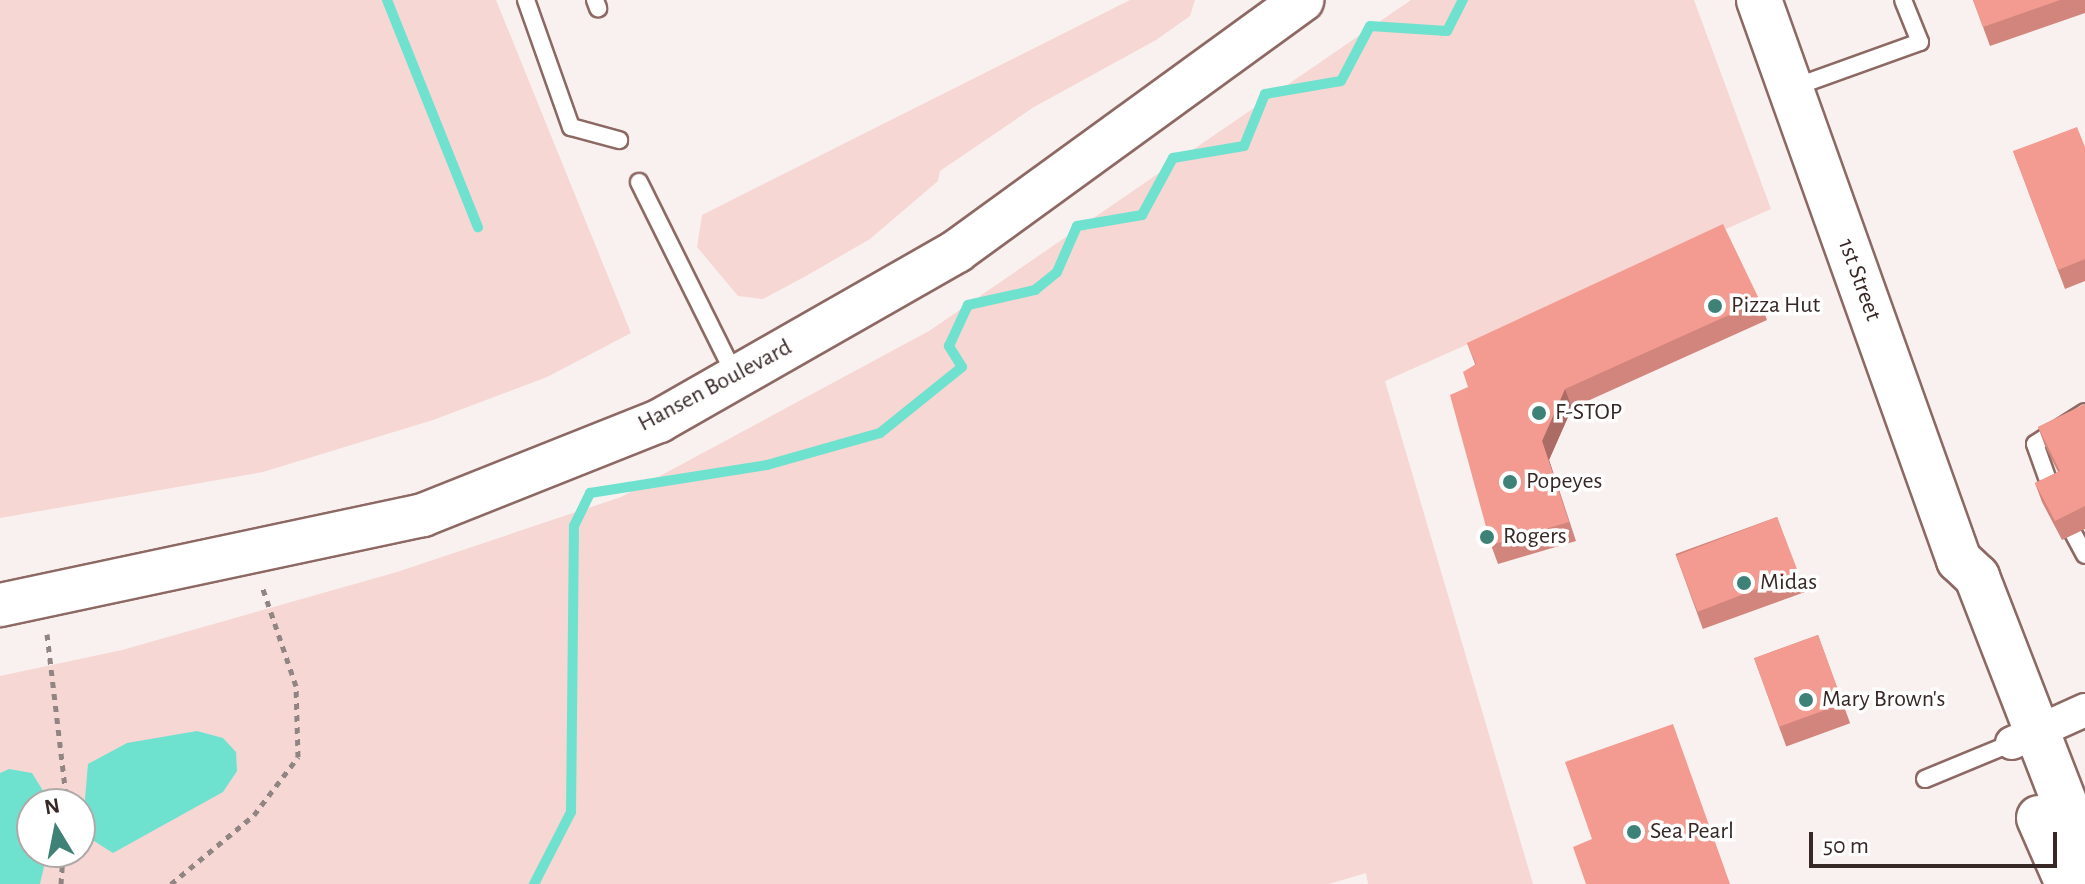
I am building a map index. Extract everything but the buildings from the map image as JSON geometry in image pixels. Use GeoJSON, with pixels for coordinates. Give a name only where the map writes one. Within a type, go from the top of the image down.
{"type":"FeatureCollection","features":[{"type":"Feature","properties":{"kind":"main road","name":"1st Street"},"geometry":{"type":"LineString","coordinates":[[1759,0],[1959,560],[1953,585],[2024,739],[2085,856]]}},
{"type":"Feature","properties":{"kind":"main road","name":"1st Street"},"geometry":{"type":"LineString","coordinates":[[2024,739],[2068,884]]}},
{"type":"Feature","properties":{"kind":"street","name":"Hansen Boulevard"},"geometry":{"type":"LineString","coordinates":[[0,605],[43,601],[423,515],[659,421],[957,251],[1278,7]]}},
{"type":"Feature","properties":{"kind":"street"},"geometry":{"type":"LineString","coordinates":[[2024,739],[2085,710]]}},
{"type":"Feature","properties":{"kind":"lane"},"geometry":{"type":"LineString","coordinates":[[526,0],[571,127],[619,140]]}},
{"type":"Feature","properties":{"kind":"lane"},"geometry":{"type":"LineString","coordinates":[[1790,89],[1920,42],[1903,0]]}},
{"type":"Feature","properties":{"kind":"lane"},"geometry":{"type":"LineString","coordinates":[[639,182],[736,377]]}},
{"type":"Feature","properties":{"kind":"lane"},"geometry":{"type":"LineString","coordinates":[[2085,412],[2035,444],[2039,467],[2085,555]]}},
{"type":"Feature","properties":{"kind":"lane"},"geometry":{"type":"LineString","coordinates":[[1925,779],[2024,739]]}},
{"type":"Feature","properties":{"kind":"path"},"geometry":{"type":"LineString","coordinates":[[171,884],[254,815],[298,757],[296,686],[263,602],[259,552]]}},
{"type":"Feature","properties":{"kind":"path"},"geometry":{"type":"LineString","coordinates":[[43,601],[65,788]]}},
{"type":"Feature","properties":{"kind":"shaded area"},"geometry":{"type":"Polygon","coordinates":[[[0,0],[496,0],[631,333],[547,377],[433,420],[263,472],[0,518],[0,0]]]}},
{"type":"Feature","properties":{"kind":"shaded area"},"geometry":{"type":"Polygon","coordinates":[[[1130,0],[1195,0],[1190,16],[1156,40],[1034,107],[940,171],[938,181],[870,239],[806,276],[763,299],[738,296],[697,247],[702,215],[1130,0]]]}},
{"type":"Feature","properties":{"kind":"shaded area"},"geometry":{"type":"Polygon","coordinates":[[[1411,0],[1694,0],[1771,209],[1385,381],[1533,884],[1368,884],[1366,873],[1329,884],[40,884],[42,868],[96,868],[96,788],[37,788],[10,769],[0,773],[0,676],[122,650],[397,572],[621,497],[929,331],[1411,0]]]}},
{"type":"Feature","properties":{"kind":"shaded area"},"geometry":{"type":"Polygon","coordinates":[[[197,731],[223,738],[236,752],[237,771],[223,792],[113,853],[96,842],[96,788],[86,788],[88,764],[127,743],[197,731]]]}},
{"type":"Feature","properties":{"kind":"shaded area"},"geometry":{"type":"Polygon","coordinates":[[[9,769],[32,773],[41,788],[16,788],[16,868],[44,868],[40,884],[0,884],[0,773],[9,769]]]}},
{"type":"Feature","properties":{"kind":"waterway"},"geometry":{"type":"LineString","coordinates":[[387,0],[478,228]]}},
{"type":"Feature","properties":{"kind":"waterway"},"geometry":{"type":"LineString","coordinates":[[534,884],[571,812],[574,526],[590,493],[767,465],[880,433],[962,367],[949,346],[968,305],[1035,290],[1057,272],[1077,226],[1142,215],[1173,158],[1244,146],[1265,94],[1341,81],[1370,26],[1447,31],[1463,0]]}},
{"type":"Feature","properties":{"kind":"place","name":"Pizza Hut"},"geometry":{"type":"Point","coordinates":[1715,306]}},
{"type":"Feature","properties":{"kind":"place","name":"F-STOP"},"geometry":{"type":"Point","coordinates":[1539,413]}},
{"type":"Feature","properties":{"kind":"place","name":"Popeyes"},"geometry":{"type":"Point","coordinates":[1510,482]}},
{"type":"Feature","properties":{"kind":"place","name":"Rogers"},"geometry":{"type":"Point","coordinates":[1487,537]}},
{"type":"Feature","properties":{"kind":"place","name":"Midas"},"geometry":{"type":"Point","coordinates":[1744,583]}},
{"type":"Feature","properties":{"kind":"place","name":"Mary Brown's"},"geometry":{"type":"Point","coordinates":[1806,700]}},
{"type":"Feature","properties":{"kind":"place","name":"Sea Pearl"},"geometry":{"type":"Point","coordinates":[1634,832]}}]}
